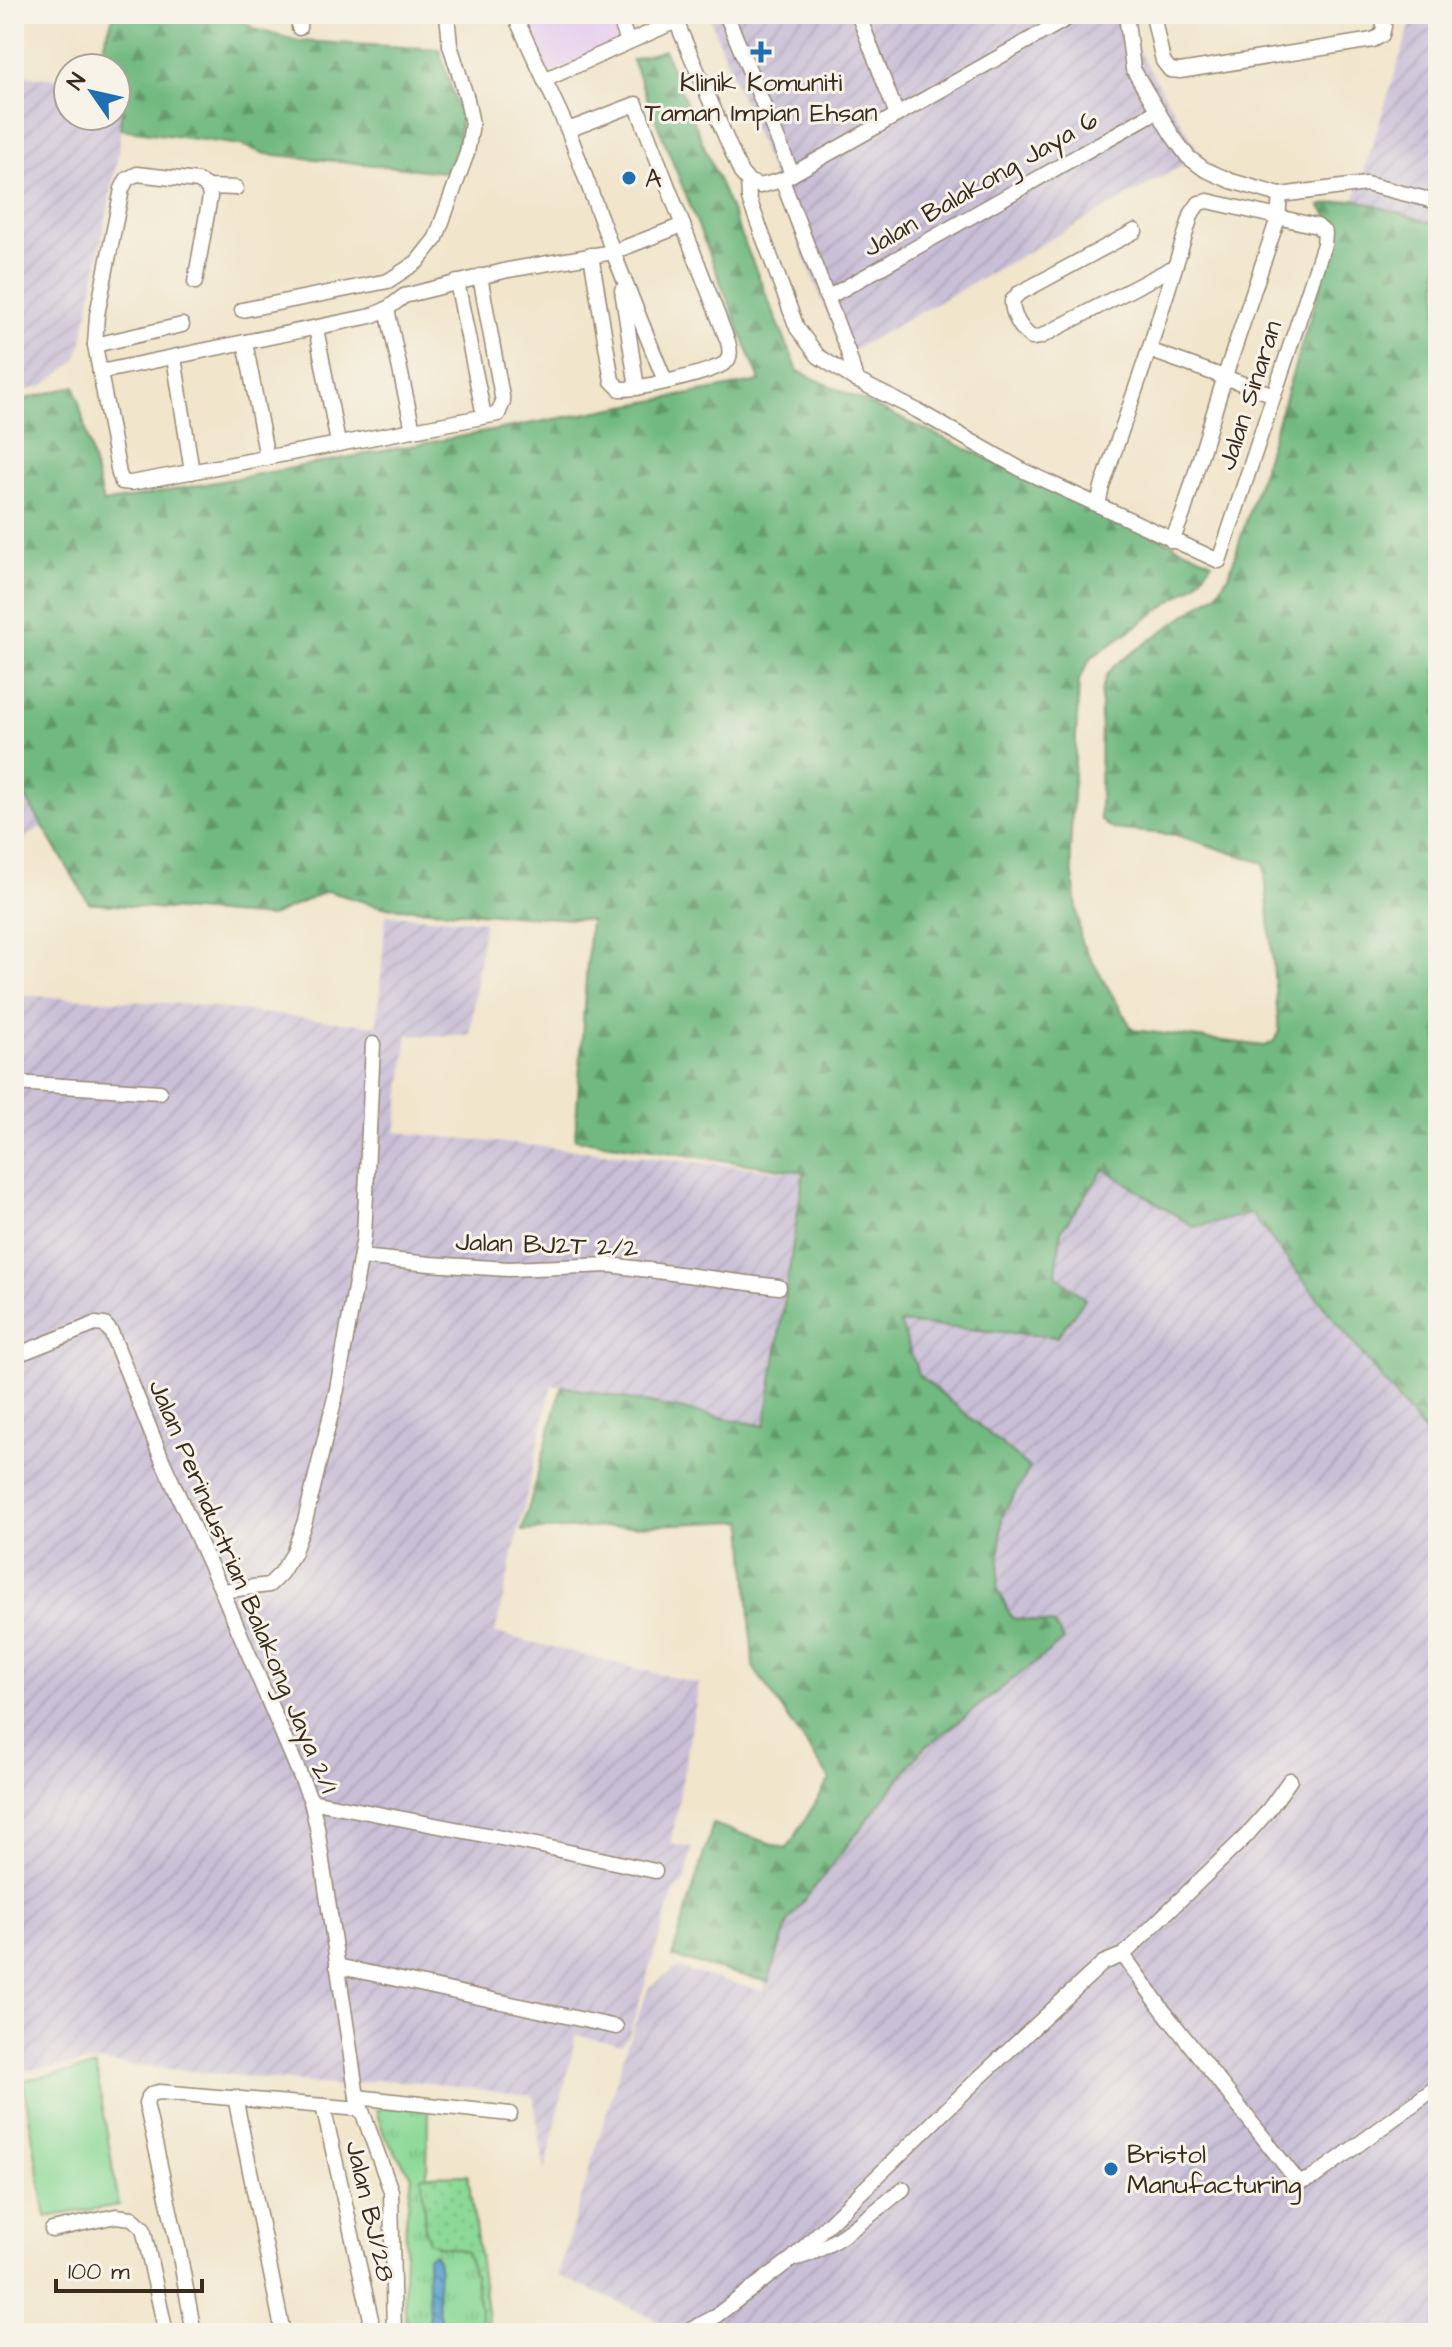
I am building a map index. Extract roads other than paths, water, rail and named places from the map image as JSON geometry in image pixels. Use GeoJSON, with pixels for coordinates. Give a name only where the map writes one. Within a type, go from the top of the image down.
{"type":"FeatureCollection","features":[{"type":"Feature","properties":{"kind":"street"},"geometry":{"type":"LineString","coordinates":[[242,310],[388,281],[417,262],[436,238],[463,164],[472,124],[450,45],[447,14]]}},
{"type":"Feature","properties":{"kind":"street"},"geometry":{"type":"LineString","coordinates":[[514,14],[568,130],[665,381]]}},
{"type":"Feature","properties":{"kind":"street"},"geometry":{"type":"LineString","coordinates":[[618,14],[628,42]]}},
{"type":"Feature","properties":{"kind":"street"},"geometry":{"type":"LineString","coordinates":[[726,14],[787,177],[856,380]]}},
{"type":"Feature","properties":{"kind":"street"},"geometry":{"type":"LineString","coordinates":[[544,80],[628,42],[674,17],[741,173],[748,181],[760,186],[787,177],[1075,14]]}},
{"type":"Feature","properties":{"kind":"street"},"geometry":{"type":"LineString","coordinates":[[1126,14],[1133,69],[1188,157],[1204,169],[1231,181],[1280,195],[1366,184],[1438,202]]}},
{"type":"Feature","properties":{"kind":"street"},"geometry":{"type":"LineString","coordinates":[[1161,14],[1154,20],[1163,61],[1170,70],[1180,71],[1373,40],[1382,35],[1383,14]]}},
{"type":"Feature","properties":{"kind":"street"},"geometry":{"type":"LineString","coordinates":[[860,15],[897,115]]}},
{"type":"Feature","properties":{"kind":"street"},"geometry":{"type":"LineString","coordinates":[[568,130],[636,104],[730,351],[727,361],[719,368],[637,388],[620,389],[612,381],[591,255]]}},
{"type":"Feature","properties":{"kind":"street","name":"Jalan Balakong Jaya 6"},"geometry":{"type":"LineString","coordinates":[[827,298],[1157,111]]}},
{"type":"Feature","properties":{"kind":"street"},"geometry":{"type":"LineString","coordinates":[[236,188],[208,187],[198,181],[137,174],[127,179],[122,189],[97,315],[95,345],[122,482],[192,472],[498,414],[503,402],[480,276]]}},
{"type":"Feature","properties":{"kind":"street"},"geometry":{"type":"LineString","coordinates":[[748,181],[749,199],[797,328],[818,356],[856,380],[1024,471],[1172,541],[1278,218],[1280,195]]}},
{"type":"Feature","properties":{"kind":"street"},"geometry":{"type":"LineString","coordinates":[[195,282],[210,197],[208,187]]}},
{"type":"Feature","properties":{"kind":"street"},"geometry":{"type":"LineString","coordinates":[[1098,505],[1192,213],[1199,203],[1208,201],[1278,218]]}},
{"type":"Feature","properties":{"kind":"street","name":"Jalan Sinaran"},"geometry":{"type":"LineString","coordinates":[[1172,541],[1219,561],[1324,244],[1325,233],[1317,226],[1278,218]]}},
{"type":"Feature","properties":{"kind":"street"},"geometry":{"type":"LineString","coordinates":[[100,372],[371,316],[404,296],[480,276],[591,255],[615,258],[683,225]]}},
{"type":"Feature","properties":{"kind":"street"},"geometry":{"type":"LineString","coordinates":[[1135,231],[1018,294],[1012,301],[1012,309],[1024,332],[1032,338],[1040,337],[1174,267]]}},
{"type":"Feature","properties":{"kind":"street"},"geometry":{"type":"LineString","coordinates":[[615,258],[637,388]]}},
{"type":"Feature","properties":{"kind":"street"},"geometry":{"type":"LineString","coordinates":[[457,282],[484,416]]}},
{"type":"Feature","properties":{"kind":"street"},"geometry":{"type":"LineString","coordinates":[[387,309],[413,430]]}},
{"type":"Feature","properties":{"kind":"street"},"geometry":{"type":"LineString","coordinates":[[95,345],[182,325]]}},
{"type":"Feature","properties":{"kind":"street"},"geometry":{"type":"LineString","coordinates":[[316,328],[338,443]]}},
{"type":"Feature","properties":{"kind":"street"},"geometry":{"type":"LineString","coordinates":[[245,342],[267,458]]}},
{"type":"Feature","properties":{"kind":"street"},"geometry":{"type":"LineString","coordinates":[[1149,350],[1274,395]]}},
{"type":"Feature","properties":{"kind":"street"},"geometry":{"type":"LineString","coordinates":[[174,357],[192,472]]}},
{"type":"Feature","properties":{"kind":"street"},"geometry":{"type":"LineString","coordinates":[[222,1591],[269,1585],[293,1554],[305,1521],[337,1389],[361,1257],[373,1044]]}},
{"type":"Feature","properties":{"kind":"street"},"geometry":{"type":"LineString","coordinates":[[14,1083],[160,1092]]}},
{"type":"Feature","properties":{"kind":"street","name":"Jalan BJ2T 2/2"},"geometry":{"type":"LineString","coordinates":[[361,1257],[508,1269],[610,1265],[779,1287]]}},
{"type":"Feature","properties":{"kind":"street","name":"Jalan Perindustrian Balakong Jaya 2/1"},"geometry":{"type":"LineString","coordinates":[[14,1356],[95,1324],[105,1325],[111,1332],[163,1462],[222,1591],[311,1801],[358,2103],[391,2191],[394,2333]]}},
{"type":"Feature","properties":{"kind":"street"},"geometry":{"type":"LineString","coordinates":[[685,2333],[713,2318],[793,2258],[1092,1973],[1103,1963],[1123,1955],[1246,1836],[1290,1780]]}},
{"type":"Feature","properties":{"kind":"street"},"geometry":{"type":"LineString","coordinates":[[311,1801],[655,1871]]}},
{"type":"Feature","properties":{"kind":"street"},"geometry":{"type":"LineString","coordinates":[[1123,1955],[1299,2183],[1314,2177],[1438,2086]]}},
{"type":"Feature","properties":{"kind":"street"},"geometry":{"type":"LineString","coordinates":[[337,1966],[616,2027]]}},
{"type":"Feature","properties":{"kind":"street"},"geometry":{"type":"LineString","coordinates":[[194,2333],[146,2103],[153,2093],[323,2106],[358,2103],[510,2114]]}},
{"type":"Feature","properties":{"kind":"street"},"geometry":{"type":"LineString","coordinates":[[235,2097],[283,2333]]}},
{"type":"Feature","properties":{"kind":"street","name":"Jalan BJ/28"},"geometry":{"type":"LineString","coordinates":[[323,2106],[371,2319],[363,2330],[348,2333]]}},
{"type":"Feature","properties":{"kind":"street"},"geometry":{"type":"LineString","coordinates":[[793,2258],[806,2256],[836,2239],[903,2189]]}},
{"type":"Feature","properties":{"kind":"street"},"geometry":{"type":"LineString","coordinates":[[52,2230],[116,2216],[132,2218],[143,2228],[166,2333]]}},
{"type":"Feature","properties":{"kind":"water"},"geometry":{"type":"Polygon","coordinates":[[[434,2253],[439,2271],[439,2313],[449,2333],[428,2333],[428,2329],[414,2326],[429,2324],[427,2257],[434,2253]]]}},
{"type":"Feature","properties":{"kind":"place","name":"Klinik Komuniti Taman Impian Ehsan"},"geometry":{"type":"Point","coordinates":[761,52]}},
{"type":"Feature","properties":{"kind":"place","name":"A"},"geometry":{"type":"Point","coordinates":[629,178]}},
{"type":"Feature","properties":{"kind":"place","name":"Bristol Manufacturing"},"geometry":{"type":"Point","coordinates":[1111,2169]}}]}
